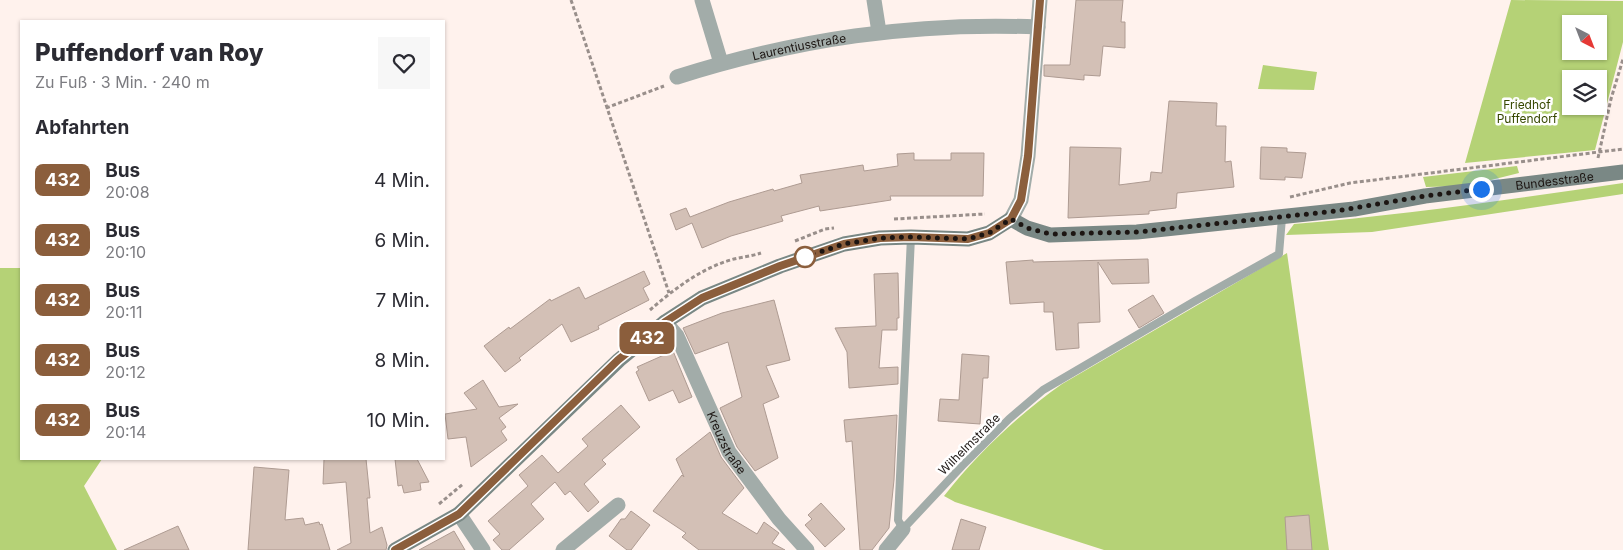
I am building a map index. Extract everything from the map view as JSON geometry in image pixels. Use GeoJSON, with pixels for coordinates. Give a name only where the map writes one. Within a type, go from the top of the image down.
{"type":"FeatureCollection","features":[{"type":"Feature","properties":{"kind":"street"},"geometry":{"type":"LineString","coordinates":[[702,0],[721,63]]}},
{"type":"Feature","properties":{"kind":"street"},"geometry":{"type":"LineString","coordinates":[[874,0],[879,32]]}},
{"type":"Feature","properties":{"kind":"street"},"geometry":{"type":"LineString","coordinates":[[395,550],[459,514],[618,360],[665,322],[702,298],[780,266],[844,244],[880,238],[968,239],[989,233],[1011,219],[1021,200],[1028,156],[1040,0]]}},
{"type":"Feature","properties":{"kind":"street","name":"Laurentiusstraße"},"geometry":{"type":"LineString","coordinates":[[677,77],[721,63],[838,37],[948,27],[1038,27]]}},
{"type":"Feature","properties":{"kind":"street","name":"Bundesstraße"},"geometry":{"type":"LineString","coordinates":[[1011,219],[1027,228],[1050,234],[1074,235],[1137,232],[1282,218],[1354,209],[1425,196],[1623,172]]}},
{"type":"Feature","properties":{"kind":"street","name":"Kreuzstraße"},"geometry":{"type":"LineString","coordinates":[[665,322],[677,336],[729,452],[780,520],[807,550]]}},
{"type":"Feature","properties":{"kind":"street"},"geometry":{"type":"LineString","coordinates":[[563,550],[618,505]]}},
{"type":"Feature","properties":{"kind":"street"},"geometry":{"type":"LineString","coordinates":[[459,514],[483,550]]}},
{"type":"Feature","properties":{"kind":"street"},"geometry":{"type":"LineString","coordinates":[[886,550],[903,529]]}},
{"type":"Feature","properties":{"kind":"lane","name":"Wilhelmstraße"},"geometry":{"type":"LineString","coordinates":[[903,529],[1003,426],[1044,390],[1279,254],[1282,218]]}},
{"type":"Feature","properties":{"kind":"lane"},"geometry":{"type":"LineString","coordinates":[[903,529],[898,520],[911,237]]}},
{"type":"Feature","properties":{"kind":"path"},"geometry":{"type":"LineString","coordinates":[[570,0],[667,291],[682,310]]}},
{"type":"Feature","properties":{"kind":"path"},"geometry":{"type":"LineString","coordinates":[[1594,175],[1623,59]]}},
{"type":"Feature","properties":{"kind":"path"},"geometry":{"type":"LineString","coordinates":[[606,108],[670,84],[677,77]]}},
{"type":"Feature","properties":{"kind":"path"},"geometry":{"type":"LineString","coordinates":[[1282,218],[1283,198],[1350,183],[1623,149]]}},
{"type":"Feature","properties":{"kind":"green space","name":"Friedhof Puffendorf"},"geometry":{"type":"Polygon","coordinates":[[[1511,0],[1623,1],[1623,42],[1607,104],[1607,70],[1562,70],[1562,115],[1604,115],[1595,150],[1465,163],[1511,0]]]}},
{"type":"Feature","properties":{"kind":"green space"},"geometry":{"type":"Polygon","coordinates":[[[1263,65],[1317,72],[1314,90],[1258,89],[1263,65]]]}},
{"type":"Feature","properties":{"kind":"green space"},"geometry":{"type":"Polygon","coordinates":[[[1517,166],[1519,173],[1467,186],[1426,187],[1423,177],[1517,166]]]}},
{"type":"Feature","properties":{"kind":"green space"},"geometry":{"type":"Polygon","coordinates":[[[1623,183],[1623,194],[1372,232],[1286,235],[1294,224],[1500,201],[1623,183]]]}},
{"type":"Feature","properties":{"kind":"green space"},"geometry":{"type":"Polygon","coordinates":[[[1287,253],[1329,550],[1104,550],[955,502],[944,496],[970,465],[999,436],[1062,384],[1287,253]]]}},
{"type":"Feature","properties":{"kind":"green space"},"geometry":{"type":"Polygon","coordinates":[[[0,268],[20,268],[20,460],[101,460],[84,486],[117,550],[0,550],[0,268]]]}},
{"type":"Feature","properties":{"kind":"building"},"geometry":{"type":"Polygon","coordinates":[[[1076,0],[1123,0],[1121,22],[1125,22],[1125,48],[1103,46],[1100,76],[1084,75],[1084,80],[1044,76],[1044,65],[1070,65],[1076,0]]]}},
{"type":"Feature","properties":{"kind":"building"},"geometry":{"type":"Polygon","coordinates":[[[1169,101],[1217,103],[1216,126],[1226,126],[1225,162],[1231,161],[1234,187],[1177,193],[1176,208],[1149,211],[1149,214],[1068,218],[1070,147],[1121,148],[1119,185],[1150,181],[1151,172],[1162,173],[1169,101]]]}},
{"type":"Feature","properties":{"kind":"building"},"geometry":{"type":"Polygon","coordinates":[[[1261,147],[1287,148],[1287,152],[1306,153],[1302,178],[1285,177],[1285,180],[1260,179],[1261,147]]]}},
{"type":"Feature","properties":{"kind":"building"},"geometry":{"type":"Polygon","coordinates":[[[914,153],[914,160],[951,160],[951,153],[984,153],[983,196],[890,196],[891,200],[820,211],[819,206],[781,216],[783,221],[731,236],[702,248],[692,223],[676,230],[670,214],[686,208],[690,217],[729,202],[802,183],[800,175],[863,165],[864,171],[898,166],[897,154],[914,153]]]}},
{"type":"Feature","properties":{"kind":"building"},"geometry":{"type":"Polygon","coordinates":[[[1148,259],[1149,283],[1112,284],[1098,262],[1100,322],[1078,323],[1079,348],[1056,350],[1053,312],[1044,312],[1044,302],[1010,304],[1006,262],[1148,259]]]}},
{"type":"Feature","properties":{"kind":"building"},"geometry":{"type":"Polygon","coordinates":[[[644,271],[650,284],[643,288],[649,300],[598,326],[599,329],[571,342],[562,324],[519,358],[521,360],[505,372],[484,346],[550,299],[551,301],[579,287],[585,299],[644,271]]]}},
{"type":"Feature","properties":{"kind":"building"},"geometry":{"type":"Polygon","coordinates":[[[898,273],[899,318],[897,318],[897,330],[882,330],[879,368],[898,367],[898,384],[849,388],[847,352],[835,328],[876,326],[874,274],[898,273]]]}},
{"type":"Feature","properties":{"kind":"building"},"geometry":{"type":"Polygon","coordinates":[[[1153,295],[1164,313],[1139,328],[1128,310],[1153,295]]]}},
{"type":"Feature","properties":{"kind":"building"},"geometry":{"type":"Polygon","coordinates":[[[774,300],[790,360],[766,366],[779,397],[763,404],[778,458],[755,471],[737,447],[720,408],[742,397],[728,342],[695,354],[683,328],[722,313],[774,300]]]}},
{"type":"Feature","properties":{"kind":"building"},"geometry":{"type":"Polygon","coordinates":[[[673,351],[692,397],[679,403],[673,390],[649,401],[636,372],[639,370],[637,367],[673,351]]]}},
{"type":"Feature","properties":{"kind":"building"},"geometry":{"type":"Polygon","coordinates":[[[962,354],[989,356],[988,378],[983,378],[980,424],[938,421],[940,399],[959,400],[962,354]]]}},
{"type":"Feature","properties":{"kind":"building"},"geometry":{"type":"Polygon","coordinates":[[[483,380],[499,407],[518,404],[499,418],[506,427],[501,431],[507,440],[471,467],[466,437],[448,439],[445,414],[477,409],[464,393],[483,380]]]}},
{"type":"Feature","properties":{"kind":"building"},"geometry":{"type":"Polygon","coordinates":[[[621,405],[640,427],[602,460],[606,464],[584,484],[599,502],[588,512],[570,491],[565,495],[555,482],[531,504],[544,519],[509,550],[502,550],[493,540],[500,534],[488,521],[528,486],[519,475],[542,455],[558,473],[588,446],[582,439],[621,405]]]}},
{"type":"Feature","properties":{"kind":"building"},"geometry":{"type":"Polygon","coordinates":[[[897,415],[894,480],[889,528],[872,550],[860,550],[852,441],[846,442],[844,420],[897,415]]]}},
{"type":"Feature","properties":{"kind":"building"},"geometry":{"type":"Polygon","coordinates":[[[710,432],[721,457],[744,488],[722,513],[757,534],[764,522],[779,533],[772,543],[785,550],[699,550],[682,537],[686,533],[653,511],[682,475],[684,477],[676,459],[710,432]]]}},
{"type":"Feature","properties":{"kind":"building"},"geometry":{"type":"Polygon","coordinates":[[[324,460],[366,460],[370,498],[367,498],[370,533],[382,527],[387,545],[386,550],[337,550],[351,543],[346,482],[323,484],[324,460]]]}},
{"type":"Feature","properties":{"kind":"building"},"geometry":{"type":"Polygon","coordinates":[[[395,460],[418,460],[429,482],[420,483],[421,490],[404,493],[402,485],[398,486],[395,460]]]}},
{"type":"Feature","properties":{"kind":"building"},"geometry":{"type":"Polygon","coordinates":[[[254,467],[289,470],[285,520],[303,518],[305,525],[319,522],[320,525],[322,524],[330,550],[248,550],[254,467]]]}},
{"type":"Feature","properties":{"kind":"building"},"geometry":{"type":"Polygon","coordinates":[[[821,503],[845,529],[825,547],[805,525],[812,519],[808,515],[821,503]]]}},
{"type":"Feature","properties":{"kind":"building"},"geometry":{"type":"Polygon","coordinates":[[[631,511],[650,525],[631,550],[627,550],[609,536],[621,519],[625,519],[631,511]]]}},
{"type":"Feature","properties":{"kind":"building"},"geometry":{"type":"Polygon","coordinates":[[[1309,515],[1312,550],[1287,550],[1285,517],[1309,515]]]}},
{"type":"Feature","properties":{"kind":"building"},"geometry":{"type":"Polygon","coordinates":[[[961,519],[986,527],[979,550],[952,550],[961,519]]]}},
{"type":"Feature","properties":{"kind":"building"},"geometry":{"type":"Polygon","coordinates":[[[178,526],[189,550],[124,550],[178,526]]]}},
{"type":"Feature","properties":{"kind":"building"},"geometry":{"type":"Polygon","coordinates":[[[454,531],[465,550],[419,550],[454,531]]]}},
{"type":"Feature","properties":{"kind":"bus line","name":"432"},"geometry":{"type":"LineString","coordinates":[[395,550],[459,514],[618,360],[665,322],[702,298],[780,266],[844,244],[880,238],[968,239],[989,233],[1011,219],[1021,200],[1028,156],[1040,0]]}},
{"type":"Feature","properties":{"kind":"route"},"geometry":{"type":"LineString","coordinates":[[805,257],[844,244],[880,238],[968,239],[989,233],[1011,219],[1027,228],[1050,234],[1074,235],[1137,232],[1354,209],[1425,196],[1481,189]]}}]}
